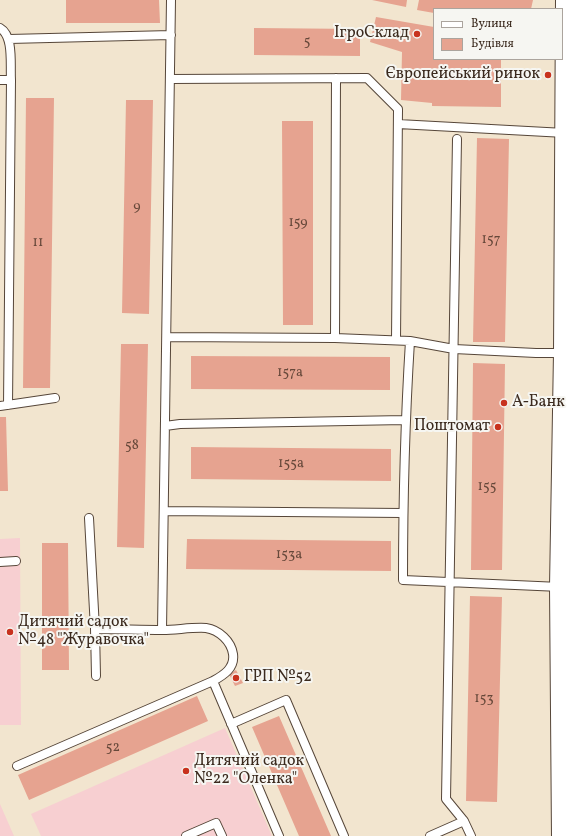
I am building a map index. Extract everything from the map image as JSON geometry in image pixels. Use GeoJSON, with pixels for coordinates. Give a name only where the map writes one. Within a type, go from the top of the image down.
{"type":"FeatureCollection","features":[{"type":"Feature","properties":{"kind":"main road"},"geometry":{"type":"LineString","coordinates":[[563,836],[567,655],[561,587],[565,353],[568,286],[566,133],[567,0]]}},
{"type":"Feature","properties":{"kind":"lane"},"geometry":{"type":"LineString","coordinates":[[162,630],[171,0]]}},
{"type":"Feature","properties":{"kind":"lane"},"geometry":{"type":"LineString","coordinates":[[0,28],[4,30],[9,39],[11,80],[4,406],[55,398]]}},
{"type":"Feature","properties":{"kind":"lane"},"geometry":{"type":"LineString","coordinates":[[9,39],[171,35]]}},
{"type":"Feature","properties":{"kind":"lane"},"geometry":{"type":"LineString","coordinates":[[334,338],[336,78]]}},
{"type":"Feature","properties":{"kind":"lane"},"geometry":{"type":"LineString","coordinates":[[170,79],[367,78],[398,108],[396,340]]}},
{"type":"Feature","properties":{"kind":"lane"},"geometry":{"type":"LineString","coordinates":[[0,80],[11,80]]}},
{"type":"Feature","properties":{"kind":"lane"},"geometry":{"type":"LineString","coordinates":[[398,124],[566,133]]}},
{"type":"Feature","properties":{"kind":"lane"},"geometry":{"type":"LineString","coordinates":[[457,139],[446,798],[464,821],[471,836]]}},
{"type":"Feature","properties":{"kind":"lane"},"geometry":{"type":"LineString","coordinates":[[167,337],[410,340],[454,349],[565,353]]}},
{"type":"Feature","properties":{"kind":"lane"},"geometry":{"type":"LineString","coordinates":[[410,340],[405,420],[403,580],[561,587]]}},
{"type":"Feature","properties":{"kind":"lane"},"geometry":{"type":"LineString","coordinates":[[165,426],[180,424],[405,420]]}},
{"type":"Feature","properties":{"kind":"lane"},"geometry":{"type":"LineString","coordinates":[[164,511],[403,513]]}},
{"type":"Feature","properties":{"kind":"lane"},"geometry":{"type":"LineString","coordinates":[[89,518],[96,676]]}},
{"type":"Feature","properties":{"kind":"lane"},"geometry":{"type":"LineString","coordinates":[[0,562],[16,561]]}},
{"type":"Feature","properties":{"kind":"lane"},"geometry":{"type":"LineString","coordinates":[[16,766],[213,682],[230,669],[234,660],[232,650],[226,640],[217,632],[206,628],[162,630],[95,629]]}},
{"type":"Feature","properties":{"kind":"lane"},"geometry":{"type":"LineString","coordinates":[[213,682],[279,836]]}},
{"type":"Feature","properties":{"kind":"lane"},"geometry":{"type":"LineString","coordinates":[[231,724],[286,700],[344,836]]}},
{"type":"Feature","properties":{"kind":"lane"},"geometry":{"type":"LineString","coordinates":[[430,836],[464,821]]}},
{"type":"Feature","properties":{"kind":"lane"},"geometry":{"type":"LineString","coordinates":[[186,836],[216,823],[222,836]]}},
{"type":"Feature","properties":{"kind":"shaded area","name":"Дитячий садок №48 \"Журавочка\""},"geometry":{"type":"Polygon","coordinates":[[[20,538],[21,725],[0,725],[0,539],[20,538]]]}},
{"type":"Feature","properties":{"kind":"shaded area","name":"Дитячий садок №22 \"Оленка\""},"geometry":{"type":"Polygon","coordinates":[[[225,728],[272,836],[41,836],[31,814],[225,728]]]}},
{"type":"Feature","properties":{"kind":"shaded area"},"geometry":{"type":"Polygon","coordinates":[[[0,804],[14,836],[0,836],[0,804]]]}},
{"type":"Feature","properties":{"kind":"building"},"geometry":{"type":"Polygon","coordinates":[[[66,0],[159,0],[160,23],[66,23],[66,0]]]}},
{"type":"Feature","properties":{"kind":"building"},"geometry":{"type":"Polygon","coordinates":[[[372,0],[407,0],[406,7],[372,0]]]}},
{"type":"Feature","properties":{"kind":"building"},"geometry":{"type":"Polygon","coordinates":[[[419,0],[533,0],[531,8],[433,8],[433,13],[417,10],[419,0]]]}},
{"type":"Feature","properties":{"kind":"building"},"geometry":{"type":"Polygon","coordinates":[[[376,17],[433,27],[433,60],[501,60],[501,107],[432,106],[432,103],[401,100],[402,52],[370,42],[376,17]]]}},
{"type":"Feature","properties":{"kind":"building"},"geometry":{"type":"Polygon","coordinates":[[[254,28],[360,29],[360,56],[254,55],[254,28]]]}},
{"type":"Feature","properties":{"kind":"building"},"geometry":{"type":"Polygon","coordinates":[[[26,98],[54,98],[50,388],[23,388],[26,98]]]}},
{"type":"Feature","properties":{"kind":"building"},"geometry":{"type":"Polygon","coordinates":[[[126,100],[153,100],[149,314],[122,313],[126,100]]]}},
{"type":"Feature","properties":{"kind":"building"},"geometry":{"type":"Polygon","coordinates":[[[282,121],[313,121],[313,325],[283,325],[282,121]]]}},
{"type":"Feature","properties":{"kind":"building"},"geometry":{"type":"Polygon","coordinates":[[[477,138],[509,139],[505,342],[473,342],[477,138]]]}},
{"type":"Feature","properties":{"kind":"building"},"geometry":{"type":"Polygon","coordinates":[[[121,344],[148,344],[144,548],[117,547],[121,344]]]}},
{"type":"Feature","properties":{"kind":"building"},"geometry":{"type":"Polygon","coordinates":[[[191,356],[390,357],[390,390],[191,389],[191,356]]]}},
{"type":"Feature","properties":{"kind":"building"},"geometry":{"type":"Polygon","coordinates":[[[473,363],[505,364],[502,570],[471,570],[473,363]]]}},
{"type":"Feature","properties":{"kind":"building"},"geometry":{"type":"Polygon","coordinates":[[[0,417],[6,417],[8,491],[0,491],[0,417]]]}},
{"type":"Feature","properties":{"kind":"building"},"geometry":{"type":"Polygon","coordinates":[[[191,447],[391,449],[391,481],[191,479],[191,447]]]}},
{"type":"Feature","properties":{"kind":"building"},"geometry":{"type":"Polygon","coordinates":[[[187,539],[391,541],[391,571],[186,569],[187,539]]]}},
{"type":"Feature","properties":{"kind":"building"},"geometry":{"type":"Polygon","coordinates":[[[42,543],[68,543],[69,670],[42,670],[42,543]]]}},
{"type":"Feature","properties":{"kind":"building"},"geometry":{"type":"Polygon","coordinates":[[[470,596],[502,597],[497,802],[466,801],[470,596]]]}},
{"type":"Feature","properties":{"kind":"building","name":"ГРП №52"},"geometry":{"type":"Polygon","coordinates":[[[236,670],[243,683],[235,686],[229,674],[236,670]]]}},
{"type":"Feature","properties":{"kind":"building"},"geometry":{"type":"Polygon","coordinates":[[[197,696],[208,721],[29,800],[18,775],[197,696]]]}},
{"type":"Feature","properties":{"kind":"building"},"geometry":{"type":"Polygon","coordinates":[[[279,716],[331,836],[299,836],[252,727],[279,716]]]}},
{"type":"Feature","properties":{"kind":"place","name":"ІгроСклад"},"geometry":{"type":"Point","coordinates":[417,34]}},
{"type":"Feature","properties":{"kind":"place","name":"Європейський ринок"},"geometry":{"type":"Point","coordinates":[548,75]}},
{"type":"Feature","properties":{"kind":"place","name":"А-Банк"},"geometry":{"type":"Point","coordinates":[504,403]}},
{"type":"Feature","properties":{"kind":"place","name":"Поштомат"},"geometry":{"type":"Point","coordinates":[498,427]}},
{"type":"Feature","properties":{"kind":"place","name":"Дитячий садок №48 \"Журавочка\""},"geometry":{"type":"Point","coordinates":[10,632]}},
{"type":"Feature","properties":{"kind":"place","name":"ГРП №52"},"geometry":{"type":"Point","coordinates":[236,678]}},
{"type":"Feature","properties":{"kind":"place","name":"Дитячий садок №22 \"Оленка\""},"geometry":{"type":"Point","coordinates":[186,771]}}]}
